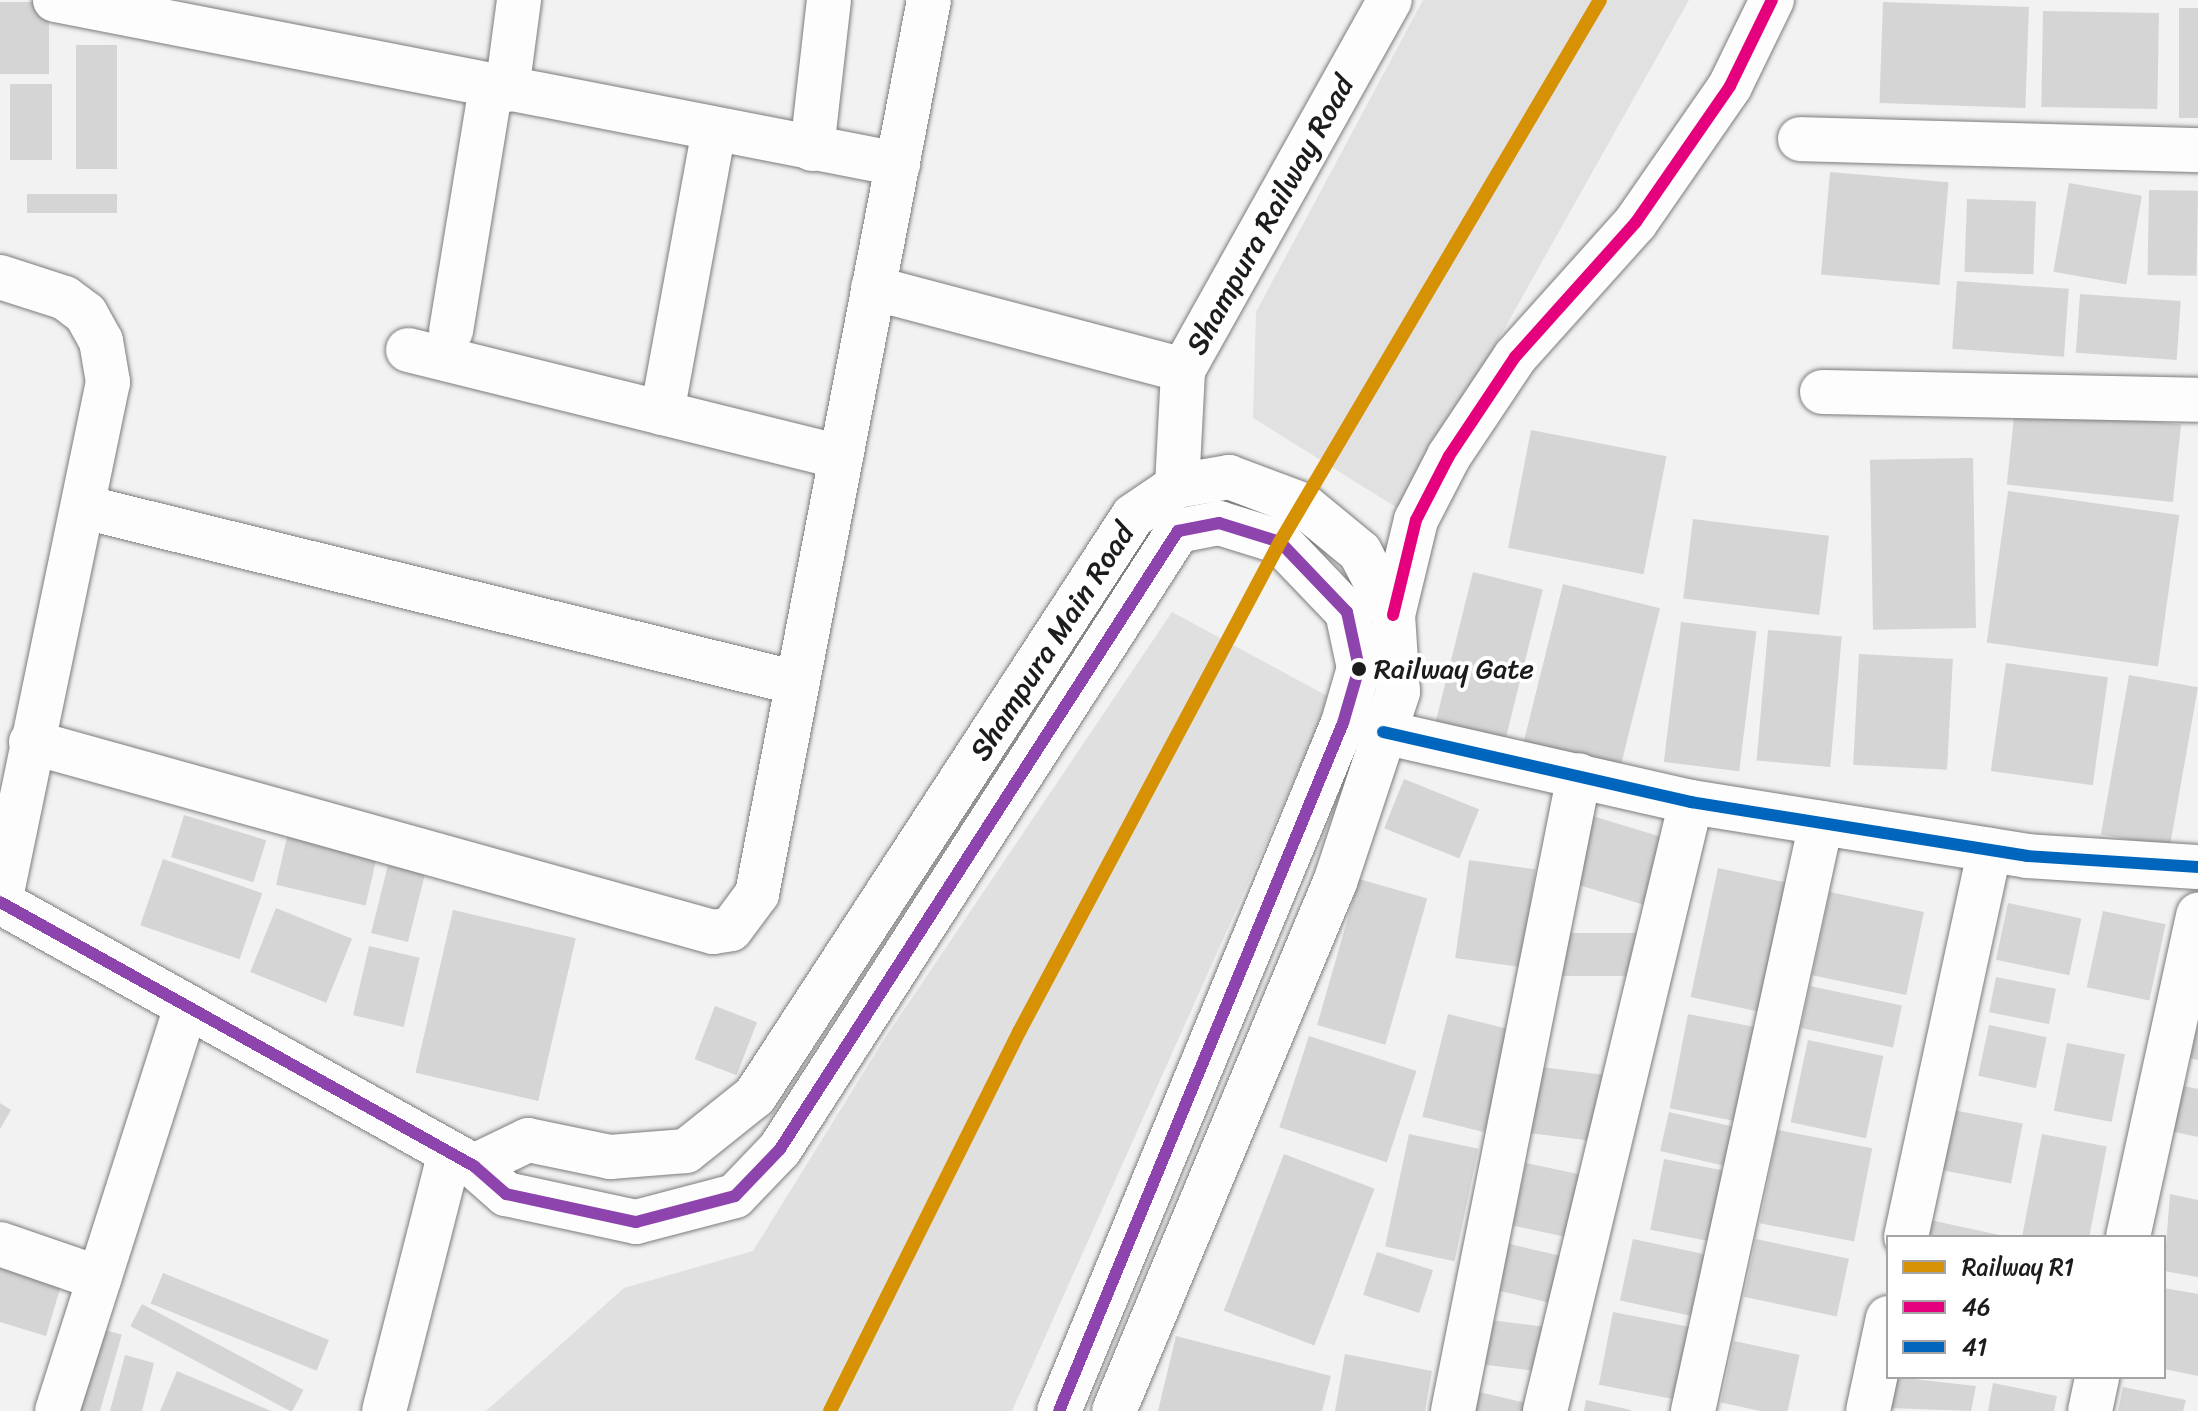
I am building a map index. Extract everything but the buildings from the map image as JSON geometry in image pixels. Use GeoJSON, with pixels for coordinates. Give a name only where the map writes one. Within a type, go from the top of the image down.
{"type":"FeatureCollection","features":[{"type":"Feature","properties":{"kind":"street"},"geometry":{"type":"LineString","coordinates":[[55,0],[714,131],[898,164]]}},
{"type":"Feature","properties":{"kind":"street"},"geometry":{"type":"LineString","coordinates":[[451,331],[519,0]]}},
{"type":"Feature","properties":{"kind":"street"},"geometry":{"type":"LineString","coordinates":[[812,149],[829,0]]}},
{"type":"Feature","properties":{"kind":"street"},"geometry":{"type":"LineString","coordinates":[[31,742],[713,932],[731,929],[757,894],[929,0]]}},
{"type":"Feature","properties":{"kind":"street","name":"Shampura Railway Road"},"geometry":{"type":"LineString","coordinates":[[1177,486],[1183,370],[1390,0]]}},
{"type":"Feature","properties":{"kind":"street"},"geometry":{"type":"LineString","coordinates":[[1393,615],[1416,520],[1449,456],[1515,357],[1636,222],[1730,86],[1772,0]]}},
{"type":"Feature","properties":{"kind":"street"},"geometry":{"type":"LineString","coordinates":[[662,413],[714,131]]}},
{"type":"Feature","properties":{"kind":"street"},"geometry":{"type":"LineString","coordinates":[[1800,139],[2198,150]]}},
{"type":"Feature","properties":{"kind":"street"},"geometry":{"type":"LineString","coordinates":[[0,277],[65,298],[86,314],[101,341],[104,427],[31,742],[0,902]]}},
{"type":"Feature","properties":{"kind":"street"},"geometry":{"type":"LineString","coordinates":[[873,288],[1183,370]]}},
{"type":"Feature","properties":{"kind":"street"},"geometry":{"type":"LineString","coordinates":[[408,350],[841,457]]}},
{"type":"Feature","properties":{"kind":"street"},"geometry":{"type":"LineString","coordinates":[[1822,392],[2198,400]]}},
{"type":"Feature","properties":{"kind":"street","name":"Shampura Main Road"},"geometry":{"type":"LineString","coordinates":[[461,1161],[528,1140],[610,1157],[686,1151],[755,1096],[915,857],[1071,601],[1133,516],[1177,486],[1229,477],[1303,505],[1360,552],[1393,615],[1398,692],[1335,882],[1114,1411]]}},
{"type":"Feature","properties":{"kind":"street"},"geometry":{"type":"LineString","coordinates":[[84,507],[797,683]]}},
{"type":"Feature","properties":{"kind":"street","name":"Shampura Main Road"},"geometry":{"type":"LineString","coordinates":[[0,902],[461,1161],[506,1194],[636,1222],[735,1196],[780,1149],[1178,531],[1219,523],[1280,542],[1347,612],[1359,668],[1343,723],[1059,1411]]}},
{"type":"Feature","properties":{"kind":"street"},"geometry":{"type":"LineString","coordinates":[[1383,732],[1691,802],[1990,850],[2198,867]]}},
{"type":"Feature","properties":{"kind":"street"},"geometry":{"type":"LineString","coordinates":[[1453,1411],[1579,775]]}},
{"type":"Feature","properties":{"kind":"street"},"geometry":{"type":"LineString","coordinates":[[1545,1411],[1691,802]]}},
{"type":"Feature","properties":{"kind":"street"},"geometry":{"type":"LineString","coordinates":[[1693,1411],[1821,823]]}},
{"type":"Feature","properties":{"kind":"street"},"geometry":{"type":"LineString","coordinates":[[1906,1235],[1990,850]]}},
{"type":"Feature","properties":{"kind":"street"},"geometry":{"type":"LineString","coordinates":[[2128,1235],[2198,915]]}},
{"type":"Feature","properties":{"kind":"street"},"geometry":{"type":"LineString","coordinates":[[57,1411],[186,1006]]}},
{"type":"Feature","properties":{"kind":"street"},"geometry":{"type":"LineString","coordinates":[[384,1411],[461,1161]]}},
{"type":"Feature","properties":{"kind":"street"},"geometry":{"type":"LineString","coordinates":[[0,1244],[99,1278]]}},
{"type":"Feature","properties":{"kind":"street"},"geometry":{"type":"LineString","coordinates":[[1868,1411],[1886,1327]]}},
{"type":"Feature","properties":{"kind":"street"},"geometry":{"type":"LineString","coordinates":[[2090,1411],[2097,1379]]}},
{"type":"Feature","properties":{"kind":"shaded area"},"geometry":{"type":"Polygon","coordinates":[[[1423,0],[1689,0],[1402,511],[1253,418],[1256,312],[1423,0]]]}},
{"type":"Feature","properties":{"kind":"shaded area"},"geometry":{"type":"Polygon","coordinates":[[[1172,612],[1331,698],[1012,1411],[486,1411],[624,1288],[753,1251],[883,1041],[1172,612]]]}},
{"type":"Feature","properties":{"kind":"rail line","name":"R1"},"geometry":{"type":"LineString","coordinates":[[830,1411],[1019,1032],[1280,542],[1600,0]]}},
{"type":"Feature","properties":{"kind":"transit line","name":"46"},"geometry":{"type":"LineString","coordinates":[[1393,615],[1416,520],[1449,456],[1515,357],[1636,222],[1730,86],[1772,0]]}},
{"type":"Feature","properties":{"kind":"transit line"},"geometry":{"type":"LineString","coordinates":[[0,902],[474,1166],[506,1194],[636,1222],[735,1196],[780,1149],[1178,531],[1219,523],[1280,542],[1347,612],[1359,668],[1343,723],[1059,1411]]}},
{"type":"Feature","properties":{"kind":"transit line","name":"41"},"geometry":{"type":"LineString","coordinates":[[1383,732],[1691,802],[2027,856],[2198,867]]}},
{"type":"Feature","properties":{"kind":"place","name":"Railway Gate"},"geometry":{"type":"Point","coordinates":[1359,669]}}]}
